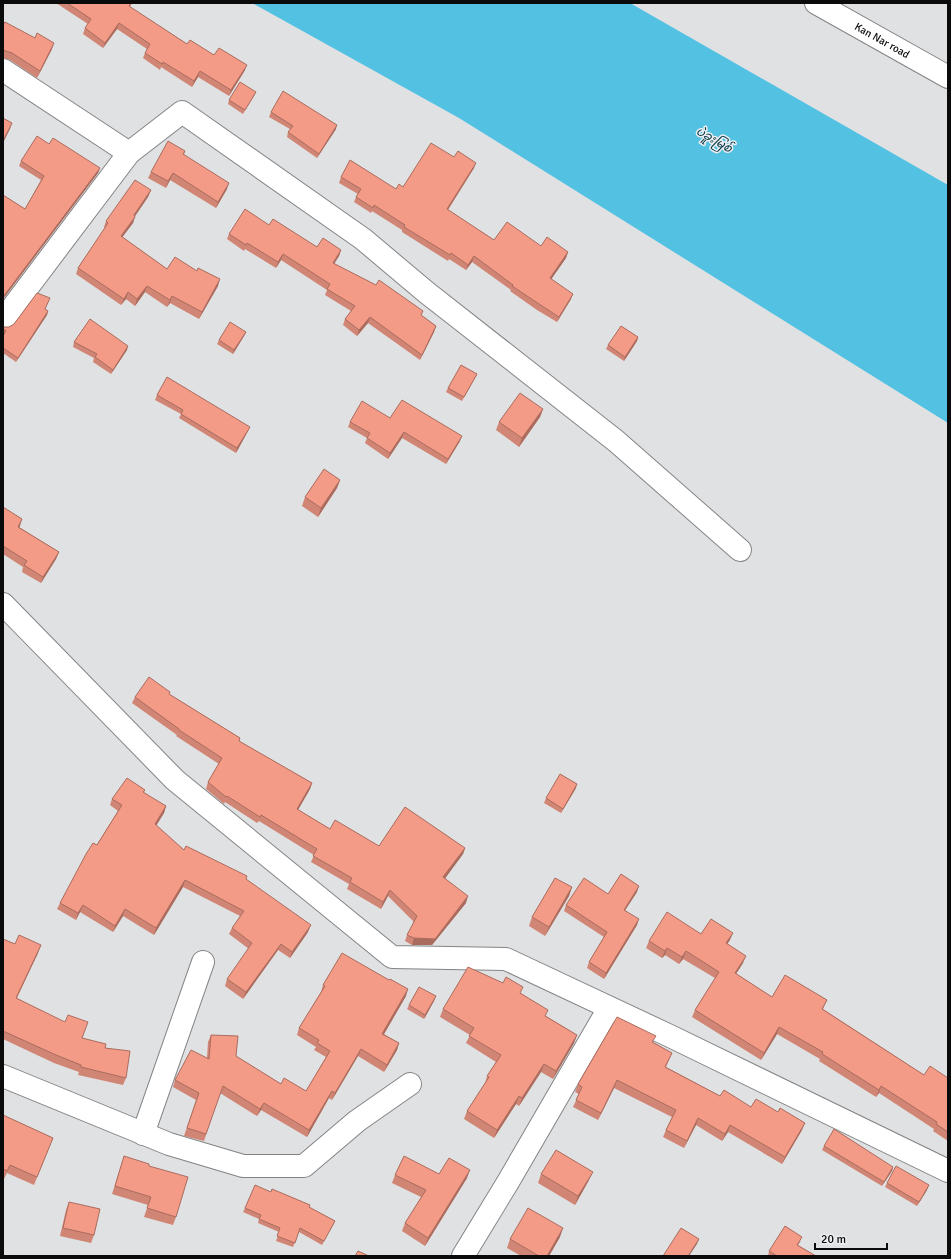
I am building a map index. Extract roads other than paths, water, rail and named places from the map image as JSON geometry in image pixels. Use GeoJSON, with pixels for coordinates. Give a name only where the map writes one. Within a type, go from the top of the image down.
{"type":"FeatureCollection","features":[{"type":"Feature","properties":{"kind":"street","name":"Kan Nar road"},"geometry":{"type":"LineString","coordinates":[[816,3],[948,77]]}},
{"type":"Feature","properties":{"kind":"street"},"geometry":{"type":"LineString","coordinates":[[3,70],[129,153]]}},
{"type":"Feature","properties":{"kind":"street"},"geometry":{"type":"LineString","coordinates":[[3,320],[129,153],[182,112],[363,239],[426,292],[616,441],[740,550]]}},
{"type":"Feature","properties":{"kind":"street"},"geometry":{"type":"LineString","coordinates":[[3,604],[175,780],[392,957],[506,959],[948,1171]]}},
{"type":"Feature","properties":{"kind":"street"},"geometry":{"type":"LineString","coordinates":[[143,1134],[203,962]]}},
{"type":"Feature","properties":{"kind":"street"},"geometry":{"type":"LineString","coordinates":[[463,1256],[508,1182],[609,1008]]}},
{"type":"Feature","properties":{"kind":"street"},"geometry":{"type":"LineString","coordinates":[[3,1076],[169,1144],[243,1166],[304,1166],[357,1122],[410,1084]]}},
{"type":"Feature","properties":{"kind":"water","name":"ပဲခူးမြစ်"},"geometry":{"type":"Polygon","coordinates":[[[252,3],[630,3],[948,185],[948,423],[459,118],[252,3]]]}}]}
